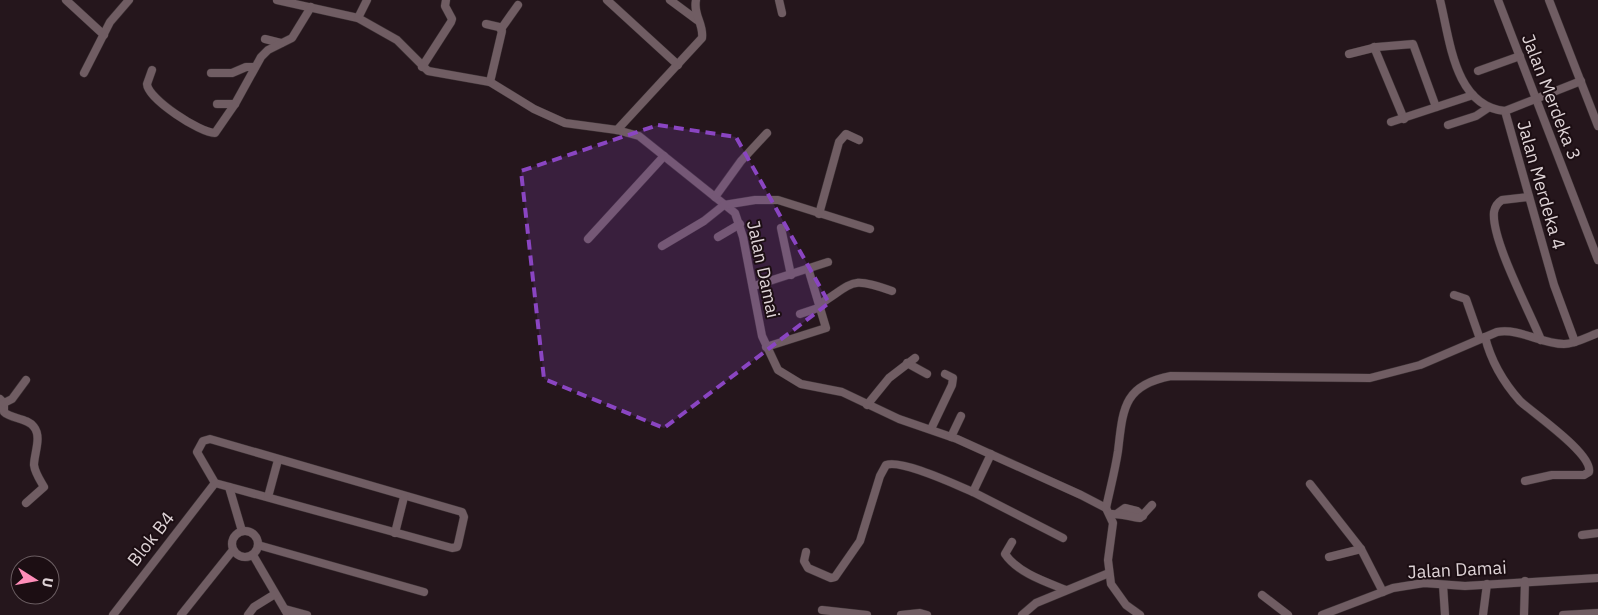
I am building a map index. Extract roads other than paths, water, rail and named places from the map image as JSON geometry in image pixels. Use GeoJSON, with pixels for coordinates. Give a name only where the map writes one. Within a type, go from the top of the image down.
{"type":"FeatureCollection","features":[{"type":"Feature","properties":{"kind":"street"},"geometry":{"type":"LineString","coordinates":[[66,0],[104,35]]}},
{"type":"Feature","properties":{"kind":"street"},"geometry":{"type":"LineString","coordinates":[[84,72],[110,22],[129,0]]}},
{"type":"Feature","properties":{"kind":"street","name":"Jalan Damai"},"geometry":{"type":"LineString","coordinates":[[276,0],[358,18],[397,40],[422,67],[433,73],[490,82],[534,108],[565,123],[617,130],[639,136],[735,213],[740,224],[754,286],[760,326],[766,347],[778,370],[792,380],[842,392],[899,419],[951,437],[991,454],[1111,512],[1129,518],[1140,518],[1144,516],[1152,505]]}},
{"type":"Feature","properties":{"kind":"street"},"geometry":{"type":"LineString","coordinates":[[358,18],[367,0]]}},
{"type":"Feature","properties":{"kind":"street"},"geometry":{"type":"LineString","coordinates":[[422,67],[451,22],[452,19],[445,6],[446,0]]}},
{"type":"Feature","properties":{"kind":"street"},"geometry":{"type":"LineString","coordinates":[[607,0],[678,65]]}},
{"type":"Feature","properties":{"kind":"street"},"geometry":{"type":"LineString","coordinates":[[670,0],[697,20]]}},
{"type":"Feature","properties":{"kind":"street"},"geometry":{"type":"LineString","coordinates":[[617,130],[702,38],[703,31],[697,20],[694,8],[696,0]]}},
{"type":"Feature","properties":{"kind":"street"},"geometry":{"type":"LineString","coordinates":[[779,0],[782,13]]}},
{"type":"Feature","properties":{"kind":"street"},"geometry":{"type":"LineString","coordinates":[[1440,0],[1456,65],[1466,86],[1488,108],[1476,116],[1448,125]]}},
{"type":"Feature","properties":{"kind":"street","name":"Jalan Merdeka 3"},"geometry":{"type":"LineString","coordinates":[[1498,0],[1598,260]]}},
{"type":"Feature","properties":{"kind":"street"},"geometry":{"type":"LineString","coordinates":[[1549,0],[1598,123]]}},
{"type":"Feature","properties":{"kind":"street"},"geometry":{"type":"LineString","coordinates":[[490,82],[502,29],[518,5]]}},
{"type":"Feature","properties":{"kind":"street"},"geometry":{"type":"LineString","coordinates":[[152,70],[147,84],[150,94],[198,129],[209,133],[217,132],[255,67],[268,50],[292,38],[311,8]]}},
{"type":"Feature","properties":{"kind":"street"},"geometry":{"type":"LineString","coordinates":[[486,24],[502,29]]}},
{"type":"Feature","properties":{"kind":"street"},"geometry":{"type":"LineString","coordinates":[[265,39],[281,43]]}},
{"type":"Feature","properties":{"kind":"street"},"geometry":{"type":"LineString","coordinates":[[1349,54],[1374,48],[1413,44],[1436,108]]}},
{"type":"Feature","properties":{"kind":"street"},"geometry":{"type":"LineString","coordinates":[[1374,48],[1404,119]]}},
{"type":"Feature","properties":{"kind":"street"},"geometry":{"type":"LineString","coordinates":[[1478,71],[1520,56]]}},
{"type":"Feature","properties":{"kind":"street"},"geometry":{"type":"LineString","coordinates":[[211,73],[232,73],[246,67],[255,67]]}},
{"type":"Feature","properties":{"kind":"street"},"geometry":{"type":"LineString","coordinates":[[1505,111],[1580,81]]}},
{"type":"Feature","properties":{"kind":"street"},"geometry":{"type":"LineString","coordinates":[[1391,122],[1473,95]]}},
{"type":"Feature","properties":{"kind":"street"},"geometry":{"type":"LineString","coordinates":[[216,104],[235,104]]}},
{"type":"Feature","properties":{"kind":"street","name":"Jalan Merdeka 4"},"geometry":{"type":"LineString","coordinates":[[1488,108],[1505,111],[1554,285],[1575,342]]}},
{"type":"Feature","properties":{"kind":"street"},"geometry":{"type":"LineString","coordinates":[[715,197],[741,161],[767,133]]}},
{"type":"Feature","properties":{"kind":"street"},"geometry":{"type":"LineString","coordinates":[[819,214],[839,142],[846,134],[859,140]]}},
{"type":"Feature","properties":{"kind":"street"},"geometry":{"type":"LineString","coordinates":[[588,239],[664,156]]}},
{"type":"Feature","properties":{"kind":"street"},"geometry":{"type":"LineString","coordinates":[[1529,197],[1502,200],[1496,206],[1494,217],[1503,252],[1541,340]]}},
{"type":"Feature","properties":{"kind":"street"},"geometry":{"type":"LineString","coordinates":[[662,246],[704,221],[724,205],[755,200],[778,200],[870,229]]}},
{"type":"Feature","properties":{"kind":"street"},"geometry":{"type":"LineString","coordinates":[[718,237],[740,224]]}},
{"type":"Feature","properties":{"kind":"street"},"geometry":{"type":"LineString","coordinates":[[781,228],[791,275]]}},
{"type":"Feature","properties":{"kind":"street"},"geometry":{"type":"LineString","coordinates":[[754,286],[828,262]]}},
{"type":"Feature","properties":{"kind":"street"},"geometry":{"type":"LineString","coordinates":[[766,347],[825,329],[827,326],[808,268]]}},
{"type":"Feature","properties":{"kind":"street"},"geometry":{"type":"LineString","coordinates":[[800,314],[820,306],[847,285],[856,281],[867,282],[892,291]]}},
{"type":"Feature","properties":{"kind":"street"},"geometry":{"type":"LineString","coordinates":[[1454,295],[1466,299],[1495,367],[1520,400],[1565,439],[1586,460],[1589,466],[1589,472],[1584,475],[1552,475],[1525,481]]}},
{"type":"Feature","properties":{"kind":"street"},"geometry":{"type":"LineString","coordinates":[[1140,615],[1126,606],[1111,584],[1108,560],[1113,523],[1111,512],[1119,427],[1126,402],[1138,388],[1154,380],[1171,376],[1370,378],[1420,365],[1482,338],[1508,331],[1560,344],[1575,342],[1598,333]]}},
{"type":"Feature","properties":{"kind":"street"},"geometry":{"type":"LineString","coordinates":[[867,405],[888,378],[915,358]]}},
{"type":"Feature","properties":{"kind":"street"},"geometry":{"type":"LineString","coordinates":[[908,363],[928,374]]}},
{"type":"Feature","properties":{"kind":"street"},"geometry":{"type":"LineString","coordinates":[[931,429],[952,385],[953,378],[945,374]]}},
{"type":"Feature","properties":{"kind":"street"},"geometry":{"type":"LineString","coordinates":[[26,380],[12,399],[2,401],[4,412],[7,415],[33,425],[36,428],[34,466],[44,486],[26,503]]}},
{"type":"Feature","properties":{"kind":"street"},"geometry":{"type":"LineString","coordinates":[[951,437],[962,416]]}},
{"type":"Feature","properties":{"kind":"street"},"geometry":{"type":"LineString","coordinates":[[206,440],[462,512],[464,517],[458,544],[454,548],[215,483],[197,452],[206,440]]}},
{"type":"Feature","properties":{"kind":"street"},"geometry":{"type":"LineString","coordinates":[[973,492],[991,454]]}},
{"type":"Feature","properties":{"kind":"street"},"geometry":{"type":"LineString","coordinates":[[268,497],[278,460]]}},
{"type":"Feature","properties":{"kind":"street"},"geometry":{"type":"LineString","coordinates":[[806,552],[804,561],[808,568],[832,578],[835,577],[860,541],[880,476],[884,467],[890,464],[919,471],[973,492],[1063,538]]}},
{"type":"Feature","properties":{"kind":"street","name":"Blok B4"},"geometry":{"type":"LineString","coordinates":[[113,615],[215,483]]}},
{"type":"Feature","properties":{"kind":"street"},"geometry":{"type":"LineString","coordinates":[[1310,484],[1361,549],[1383,592]]}},
{"type":"Feature","properties":{"kind":"street"},"geometry":{"type":"LineString","coordinates":[[229,488],[242,531]]}},
{"type":"Feature","properties":{"kind":"street"},"geometry":{"type":"LineString","coordinates":[[395,532],[404,497]]}},
{"type":"Feature","properties":{"kind":"street"},"geometry":{"type":"LineString","coordinates":[[242,531],[250,532],[256,537],[258,545],[254,555],[246,558],[238,556],[233,550],[232,542],[236,535],[242,531]]}},
{"type":"Feature","properties":{"kind":"street"},"geometry":{"type":"LineString","coordinates":[[1582,535],[1598,533]]}},
{"type":"Feature","properties":{"kind":"street"},"geometry":{"type":"LineString","coordinates":[[1012,542],[1005,554],[1009,560],[1034,576],[1066,590]]}},
{"type":"Feature","properties":{"kind":"street"},"geometry":{"type":"LineString","coordinates":[[258,545],[424,592]]}},
{"type":"Feature","properties":{"kind":"street"},"geometry":{"type":"LineString","coordinates":[[1328,557],[1361,549]]}},
{"type":"Feature","properties":{"kind":"street"},"geometry":{"type":"LineString","coordinates":[[181,615],[233,550]]}},
{"type":"Feature","properties":{"kind":"street"},"geometry":{"type":"LineString","coordinates":[[254,555],[286,612],[307,615]]}},
{"type":"Feature","properties":{"kind":"street"},"geometry":{"type":"LineString","coordinates":[[1026,613],[1036,603],[1109,573]]}},
{"type":"Feature","properties":{"kind":"street","name":"Jalan Damai"},"geometry":{"type":"LineString","coordinates":[[1322,615],[1383,592],[1424,583],[1443,585],[1487,584],[1598,578]]}},
{"type":"Feature","properties":{"kind":"street"},"geometry":{"type":"LineString","coordinates":[[1524,615],[1525,582]]}},
{"type":"Feature","properties":{"kind":"street"},"geometry":{"type":"LineString","coordinates":[[1484,615],[1487,584]]}},
{"type":"Feature","properties":{"kind":"street"},"geometry":{"type":"LineString","coordinates":[[1443,585],[1445,615]]}},
{"type":"Feature","properties":{"kind":"street"},"geometry":{"type":"LineString","coordinates":[[248,615],[275,594]]}},
{"type":"Feature","properties":{"kind":"street"},"geometry":{"type":"LineString","coordinates":[[1262,595],[1288,615]]}},
{"type":"Feature","properties":{"kind":"street"},"geometry":{"type":"LineString","coordinates":[[822,610],[867,615]]}},
{"type":"Feature","properties":{"kind":"street"},"geometry":{"type":"LineString","coordinates":[[901,615],[920,613],[927,615]]}},
{"type":"Feature","properties":{"kind":"street"},"geometry":{"type":"LineString","coordinates":[[1563,615],[1598,613]]}}]}
